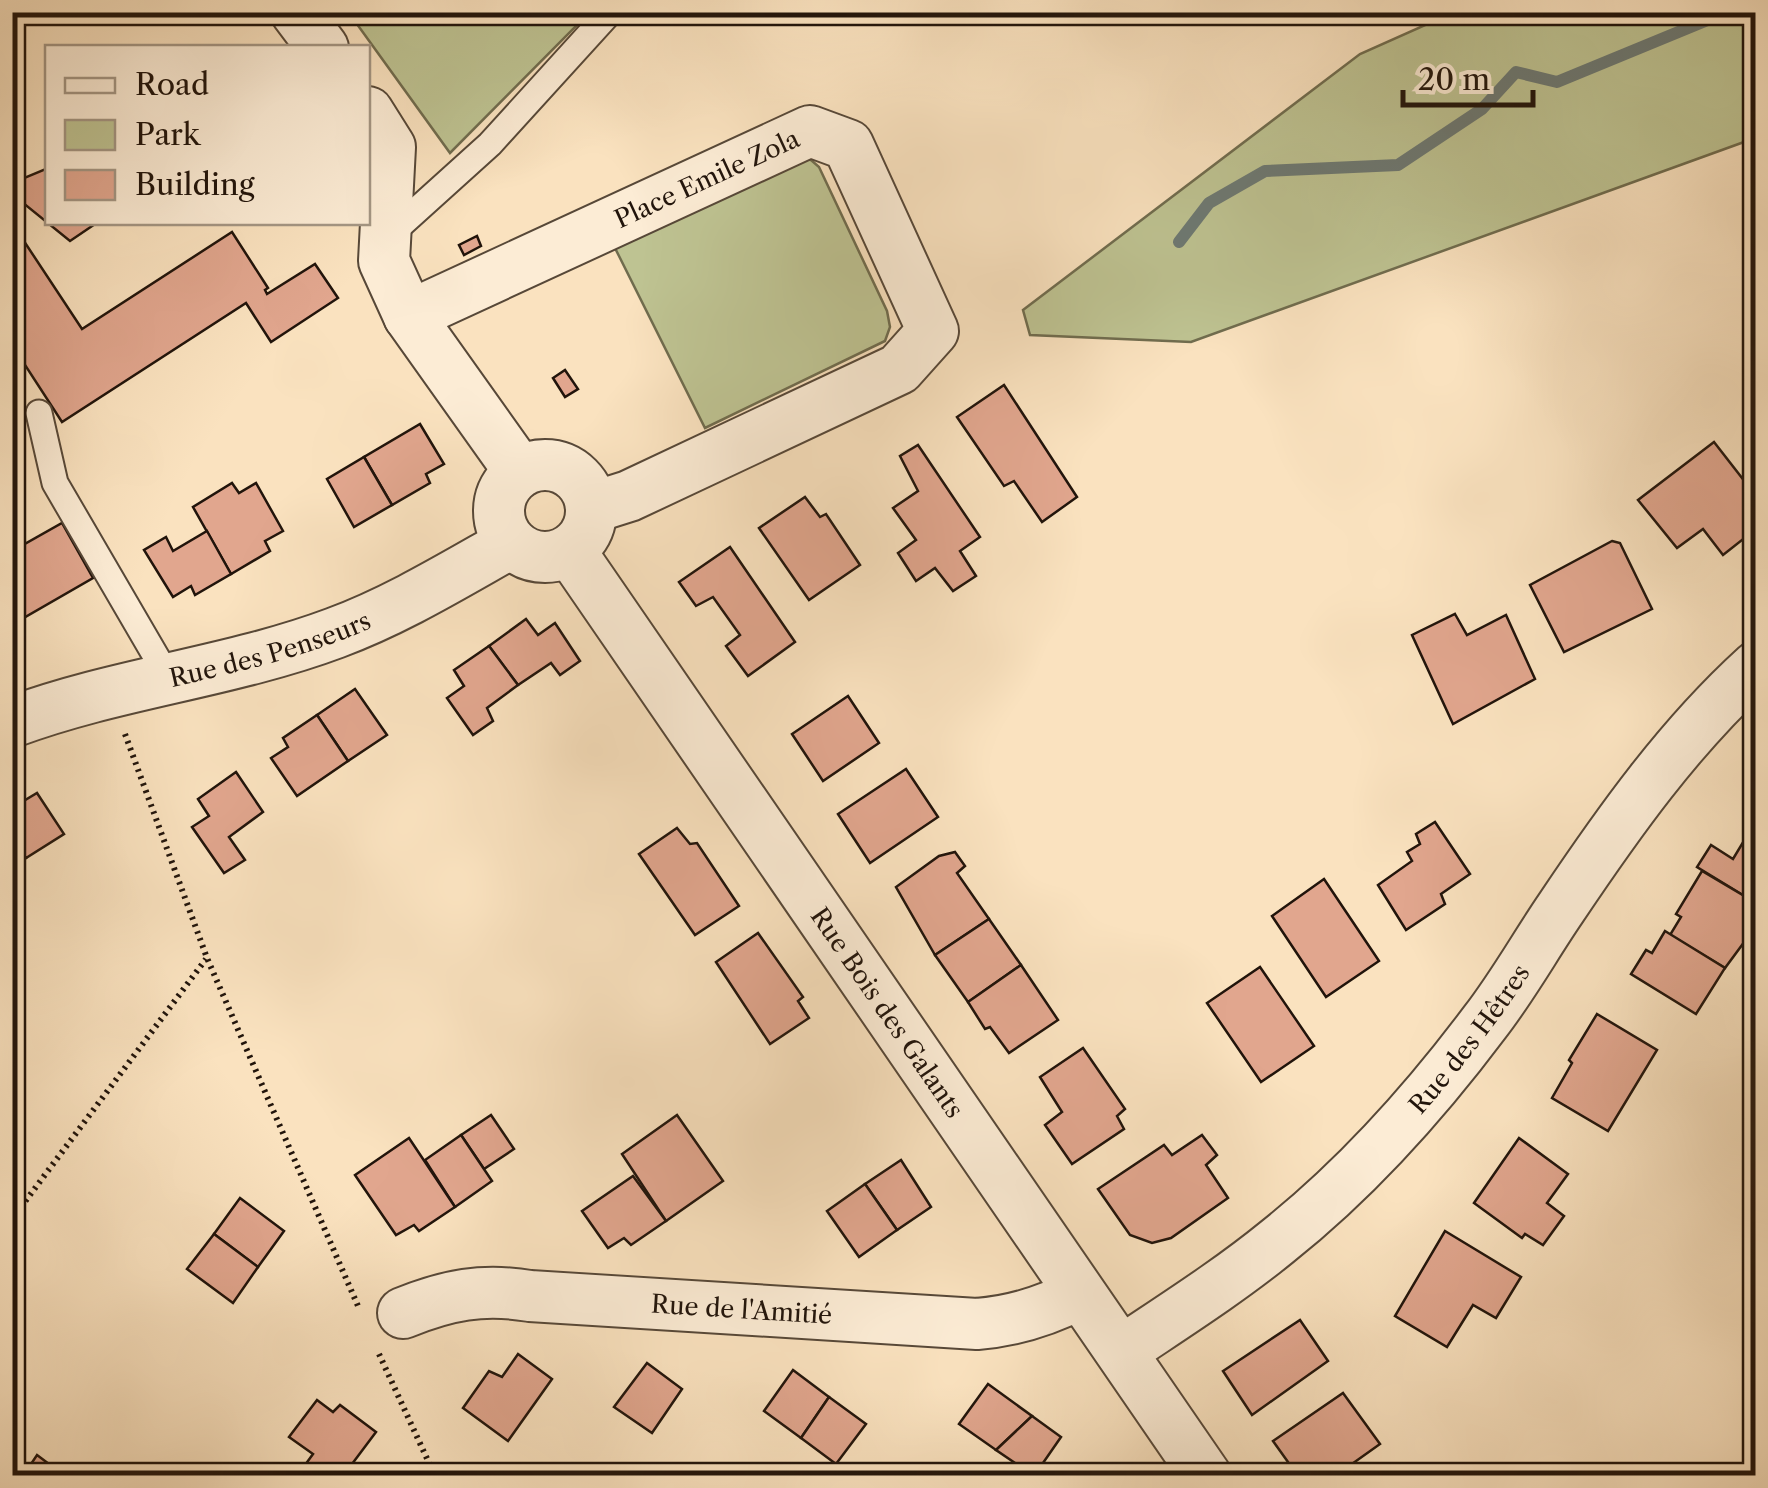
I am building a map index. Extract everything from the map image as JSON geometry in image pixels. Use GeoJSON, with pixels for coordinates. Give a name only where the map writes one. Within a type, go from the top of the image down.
{"type":"FeatureCollection","features":[{"type":"Feature","properties":{"kind":"street"},"geometry":{"type":"LineString","coordinates":[[296,12],[320,45]]}},
{"type":"Feature","properties":{"kind":"street"},"geometry":{"type":"LineString","coordinates":[[370,115],[390,147],[384,261],[409,316],[520,472]]}},
{"type":"Feature","properties":{"kind":"street","name":"Place Emile Zola"},"geometry":{"type":"LineString","coordinates":[[409,316],[810,131],[848,145],[933,331],[899,369],[629,496],[580,530]]}},
{"type":"Feature","properties":{"kind":"street"},"geometry":{"type":"LineString","coordinates":[[546,465],[572,473],[588,495],[580,530],[558,556],[533,556],[511,543],[499,514],[508,484],[520,472],[546,465]]}},
{"type":"Feature","properties":{"kind":"street","name":"Rue Bois des Galants"},"geometry":{"type":"LineString","coordinates":[[580,530],[1079,1294],[1206,1476]]}},
{"type":"Feature","properties":{"kind":"street","name":"Rue des Penseurs"},"geometry":{"type":"LineString","coordinates":[[12,722],[109,691],[335,633],[417,595],[511,543]]}},
{"type":"Feature","properties":{"kind":"street","name":"Rue des Hêtres"},"geometry":{"type":"LineString","coordinates":[[1122,1351],[1279,1241],[1377,1150],[1486,1021],[1653,779],[1756,667]]}},
{"type":"Feature","properties":{"kind":"street","name":"Rue de l'Amitié"},"geometry":{"type":"LineString","coordinates":[[380,1324],[466,1292],[977,1324],[1010,1321],[1047,1310],[1079,1294]]}},
{"type":"Feature","properties":{"kind":"lane"},"geometry":{"type":"LineString","coordinates":[[383,240],[490,144],[610,12]]}},
{"type":"Feature","properties":{"kind":"lane"},"geometry":{"type":"LineString","coordinates":[[39,413],[55,482],[168,677]]}},
{"type":"Feature","properties":{"kind":"path"},"geometry":{"type":"LineString","coordinates":[[109,691],[207,958],[380,1324],[435,1476]]}},
{"type":"Feature","properties":{"kind":"path"},"geometry":{"type":"LineString","coordinates":[[12,1220],[207,958]]}},
{"type":"Feature","properties":{"kind":"green space"},"geometry":{"type":"Polygon","coordinates":[[[349,13],[589,13],[450,153],[349,13]]]}},
{"type":"Feature","properties":{"kind":"green space"},"geometry":{"type":"Polygon","coordinates":[[[1452,13],[1755,13],[1755,138],[1191,342],[1030,335],[1023,310],[1360,54],[1452,13]]]}},
{"type":"Feature","properties":{"kind":"green space"},"geometry":{"type":"Polygon","coordinates":[[[797,158],[811,160],[819,167],[887,311],[890,327],[885,341],[705,428],[614,246],[797,158]]]}},
{"type":"Feature","properties":{"kind":"building"},"geometry":{"type":"Polygon","coordinates":[[[45,169],[45,221],[12,194],[12,183],[45,169]]]}},
{"type":"Feature","properties":{"kind":"building"},"geometry":{"type":"Polygon","coordinates":[[[12,223],[82,329],[232,232],[268,288],[267,294],[315,264],[338,298],[271,342],[246,303],[62,422],[12,345],[12,223]]]}},
{"type":"Feature","properties":{"kind":"building"},"geometry":{"type":"Polygon","coordinates":[[[50,225],[94,225],[70,241],[50,225]]]}},
{"type":"Feature","properties":{"kind":"building"},"geometry":{"type":"Polygon","coordinates":[[[477,236],[481,246],[464,255],[459,245],[477,236]]]}},
{"type":"Feature","properties":{"kind":"building"},"geometry":{"type":"Polygon","coordinates":[[[565,370],[578,389],[565,397],[553,378],[565,370]]]}},
{"type":"Feature","properties":{"kind":"building"},"geometry":{"type":"Polygon","coordinates":[[[1004,385],[1077,497],[1042,522],[1014,481],[1004,486],[957,417],[1004,385]]]}},
{"type":"Feature","properties":{"kind":"building"},"geometry":{"type":"Polygon","coordinates":[[[420,424],[444,464],[426,474],[430,483],[392,505],[364,457],[420,424]]]}},
{"type":"Feature","properties":{"kind":"building"},"geometry":{"type":"Polygon","coordinates":[[[1714,442],[1756,496],[1756,529],[1723,555],[1703,529],[1677,548],[1638,500],[1714,442]]]}},
{"type":"Feature","properties":{"kind":"building"},"geometry":{"type":"Polygon","coordinates":[[[918,445],[980,537],[960,551],[976,576],[953,591],[935,568],[916,581],[898,553],[916,540],[893,508],[918,491],[900,456],[918,445]]]}},
{"type":"Feature","properties":{"kind":"building"},"geometry":{"type":"Polygon","coordinates":[[[364,457],[392,505],[354,527],[327,479],[364,457]]]}},
{"type":"Feature","properties":{"kind":"building"},"geometry":{"type":"Polygon","coordinates":[[[232,483],[239,493],[256,483],[283,531],[265,541],[270,551],[231,574],[193,507],[232,483]]]}},
{"type":"Feature","properties":{"kind":"building"},"geometry":{"type":"Polygon","coordinates":[[[805,497],[820,517],[826,514],[860,565],[809,600],[759,528],[805,497]]]}},
{"type":"Feature","properties":{"kind":"building"},"geometry":{"type":"Polygon","coordinates":[[[62,523],[93,578],[20,620],[12,608],[12,532],[21,546],[62,523]]]}},
{"type":"Feature","properties":{"kind":"building"},"geometry":{"type":"Polygon","coordinates":[[[207,531],[231,574],[195,595],[191,586],[173,597],[144,550],[166,537],[173,551],[207,531]]]}},
{"type":"Feature","properties":{"kind":"building"},"geometry":{"type":"Polygon","coordinates":[[[1612,541],[1620,543],[1652,609],[1564,652],[1530,585],[1612,541]]]}},
{"type":"Feature","properties":{"kind":"building"},"geometry":{"type":"Polygon","coordinates":[[[730,547],[795,642],[748,676],[726,646],[740,635],[713,597],[696,606],[679,582],[730,547]]]}},
{"type":"Feature","properties":{"kind":"building"},"geometry":{"type":"Polygon","coordinates":[[[1455,614],[1467,635],[1506,615],[1535,679],[1453,724],[1412,635],[1455,614]]]}},
{"type":"Feature","properties":{"kind":"building"},"geometry":{"type":"Polygon","coordinates":[[[526,619],[538,635],[555,623],[580,661],[560,675],[551,663],[518,685],[489,646],[526,619]]]}},
{"type":"Feature","properties":{"kind":"building"},"geometry":{"type":"Polygon","coordinates":[[[489,646],[518,685],[487,708],[493,721],[473,735],[447,698],[464,686],[454,670],[489,646]]]}},
{"type":"Feature","properties":{"kind":"building"},"geometry":{"type":"Polygon","coordinates":[[[355,689],[387,735],[348,761],[317,715],[355,689]]]}},
{"type":"Feature","properties":{"kind":"building"},"geometry":{"type":"Polygon","coordinates":[[[848,696],[879,743],[823,781],[792,734],[848,696]]]}},
{"type":"Feature","properties":{"kind":"building"},"geometry":{"type":"Polygon","coordinates":[[[317,715],[348,761],[297,796],[271,758],[288,747],[283,738],[317,715]]]}},
{"type":"Feature","properties":{"kind":"building"},"geometry":{"type":"Polygon","coordinates":[[[906,769],[938,817],[870,863],[838,814],[906,769]]]}},
{"type":"Feature","properties":{"kind":"building"},"geometry":{"type":"Polygon","coordinates":[[[236,772],[263,812],[229,837],[245,860],[224,873],[192,827],[209,816],[198,799],[236,772]]]}},
{"type":"Feature","properties":{"kind":"building"},"geometry":{"type":"Polygon","coordinates":[[[37,793],[64,834],[26,858],[12,837],[12,808],[37,793]]]}},
{"type":"Feature","properties":{"kind":"building"},"geometry":{"type":"Polygon","coordinates":[[[1435,822],[1470,874],[1441,894],[1445,904],[1406,930],[1378,885],[1412,861],[1407,852],[1420,844],[1416,834],[1435,822]]]}},
{"type":"Feature","properties":{"kind":"building"},"geometry":{"type":"Polygon","coordinates":[[[677,828],[690,844],[697,843],[739,906],[695,935],[639,854],[677,828]]]}},
{"type":"Feature","properties":{"kind":"building"},"geometry":{"type":"Polygon","coordinates":[[[1748,834],[1756,839],[1756,903],[1697,867],[1711,845],[1733,859],[1748,834]]]}},
{"type":"Feature","properties":{"kind":"building"},"geometry":{"type":"Polygon","coordinates":[[[12,837],[26,858],[12,867],[12,837]]]}},
{"type":"Feature","properties":{"kind":"building"},"geometry":{"type":"Polygon","coordinates":[[[955,852],[965,866],[957,873],[989,919],[935,955],[896,887],[939,856],[955,852]]]}},
{"type":"Feature","properties":{"kind":"building"},"geometry":{"type":"Polygon","coordinates":[[[1702,871],[1756,903],[1756,926],[1725,968],[1670,935],[1681,917],[1676,914],[1702,871]]]}},
{"type":"Feature","properties":{"kind":"building"},"geometry":{"type":"Polygon","coordinates":[[[1324,879],[1379,961],[1326,997],[1272,916],[1324,879]]]}},
{"type":"Feature","properties":{"kind":"building"},"geometry":{"type":"Polygon","coordinates":[[[989,919],[1021,965],[968,1002],[935,955],[989,919]]]}},
{"type":"Feature","properties":{"kind":"building"},"geometry":{"type":"Polygon","coordinates":[[[1665,931],[1725,968],[1696,1014],[1631,974],[1646,950],[1652,953],[1665,931]]]}},
{"type":"Feature","properties":{"kind":"building"},"geometry":{"type":"Polygon","coordinates":[[[758,933],[803,997],[798,1001],[809,1018],[770,1044],[716,962],[758,933]]]}},
{"type":"Feature","properties":{"kind":"building"},"geometry":{"type":"Polygon","coordinates":[[[1021,965],[1058,1020],[1009,1053],[990,1027],[985,1029],[968,1002],[1021,965]]]}},
{"type":"Feature","properties":{"kind":"building"},"geometry":{"type":"Polygon","coordinates":[[[1260,967],[1314,1046],[1261,1082],[1207,1003],[1260,967]]]}},
{"type":"Feature","properties":{"kind":"building"},"geometry":{"type":"Polygon","coordinates":[[[1597,1014],[1657,1050],[1608,1131],[1552,1098],[1597,1014]]]}},
{"type":"Feature","properties":{"kind":"building"},"geometry":{"type":"Polygon","coordinates":[[[1083,1048],[1125,1109],[1117,1116],[1124,1129],[1072,1164],[1045,1125],[1062,1112],[1040,1077],[1083,1048]]]}},
{"type":"Feature","properties":{"kind":"building"},"geometry":{"type":"Polygon","coordinates":[[[491,1115],[514,1149],[484,1169],[461,1135],[491,1115]]]}},
{"type":"Feature","properties":{"kind":"building"},"geometry":{"type":"Polygon","coordinates":[[[677,1115],[723,1181],[666,1221],[622,1154],[677,1115]]]}},
{"type":"Feature","properties":{"kind":"building"},"geometry":{"type":"Polygon","coordinates":[[[461,1135],[492,1181],[455,1207],[425,1160],[461,1135]]]}},
{"type":"Feature","properties":{"kind":"building"},"geometry":{"type":"Polygon","coordinates":[[[1202,1135],[1217,1155],[1206,1165],[1228,1198],[1171,1238],[1152,1243],[1130,1235],[1098,1189],[1164,1145],[1172,1155],[1202,1135]]]}},
{"type":"Feature","properties":{"kind":"building"},"geometry":{"type":"Polygon","coordinates":[[[409,1138],[455,1207],[419,1231],[414,1225],[396,1235],[355,1175],[409,1138]]]}},
{"type":"Feature","properties":{"kind":"building"},"geometry":{"type":"Polygon","coordinates":[[[1519,1138],[1568,1174],[1547,1203],[1564,1216],[1543,1245],[1525,1234],[1522,1238],[1474,1203],[1519,1138]]]}},
{"type":"Feature","properties":{"kind":"building"},"geometry":{"type":"Polygon","coordinates":[[[901,1160],[931,1207],[897,1230],[865,1184],[901,1160]]]}},
{"type":"Feature","properties":{"kind":"building"},"geometry":{"type":"Polygon","coordinates":[[[633,1176],[666,1221],[631,1245],[624,1238],[608,1248],[582,1211],[633,1176]]]}},
{"type":"Feature","properties":{"kind":"building"},"geometry":{"type":"Polygon","coordinates":[[[865,1184],[897,1230],[859,1257],[827,1211],[865,1184]]]}},
{"type":"Feature","properties":{"kind":"building"},"geometry":{"type":"Polygon","coordinates":[[[240,1198],[284,1231],[258,1267],[214,1234],[240,1198]]]}},
{"type":"Feature","properties":{"kind":"building"},"geometry":{"type":"Polygon","coordinates":[[[1445,1231],[1521,1277],[1496,1318],[1473,1305],[1447,1347],[1395,1316],[1445,1231]]]}},
{"type":"Feature","properties":{"kind":"building"},"geometry":{"type":"Polygon","coordinates":[[[214,1234],[258,1267],[233,1303],[187,1269],[214,1234]]]}},
{"type":"Feature","properties":{"kind":"building"},"geometry":{"type":"Polygon","coordinates":[[[1300,1320],[1328,1361],[1252,1415],[1223,1371],[1300,1320]]]}},
{"type":"Feature","properties":{"kind":"building"},"geometry":{"type":"Polygon","coordinates":[[[518,1354],[552,1379],[508,1441],[463,1408],[489,1371],[502,1377],[518,1354]]]}},
{"type":"Feature","properties":{"kind":"building"},"geometry":{"type":"Polygon","coordinates":[[[647,1363],[682,1389],[652,1433],[614,1407],[647,1363]]]}},
{"type":"Feature","properties":{"kind":"building"},"geometry":{"type":"Polygon","coordinates":[[[793,1370],[829,1397],[801,1438],[764,1411],[793,1370]]]}},
{"type":"Feature","properties":{"kind":"building"},"geometry":{"type":"Polygon","coordinates":[[[988,1384],[1032,1416],[996,1450],[959,1424],[988,1384]]]}},
{"type":"Feature","properties":{"kind":"building"},"geometry":{"type":"Polygon","coordinates":[[[1343,1393],[1380,1444],[1335,1476],[1298,1476],[1273,1441],[1343,1393]]]}},
{"type":"Feature","properties":{"kind":"building"},"geometry":{"type":"Polygon","coordinates":[[[829,1397],[866,1424],[836,1464],[801,1438],[829,1397]]]}},
{"type":"Feature","properties":{"kind":"building"},"geometry":{"type":"Polygon","coordinates":[[[317,1400],[333,1412],[340,1405],[376,1432],[343,1476],[319,1476],[305,1465],[313,1454],[289,1437],[317,1400]]]}},
{"type":"Feature","properties":{"kind":"building"},"geometry":{"type":"Polygon","coordinates":[[[1032,1416],[1061,1437],[1034,1476],[996,1450],[1032,1416]]]}},
{"type":"Feature","properties":{"kind":"building"},"geometry":{"type":"Polygon","coordinates":[[[37,1455],[65,1476],[23,1476],[37,1455]]]}},
{"type":"Feature","properties":{"kind":"waterway"},"geometry":{"type":"LineString","coordinates":[[1179,242],[1209,203],[1265,171],[1398,165],[1482,109],[1516,72],[1557,82],[1727,12]]}}]}
